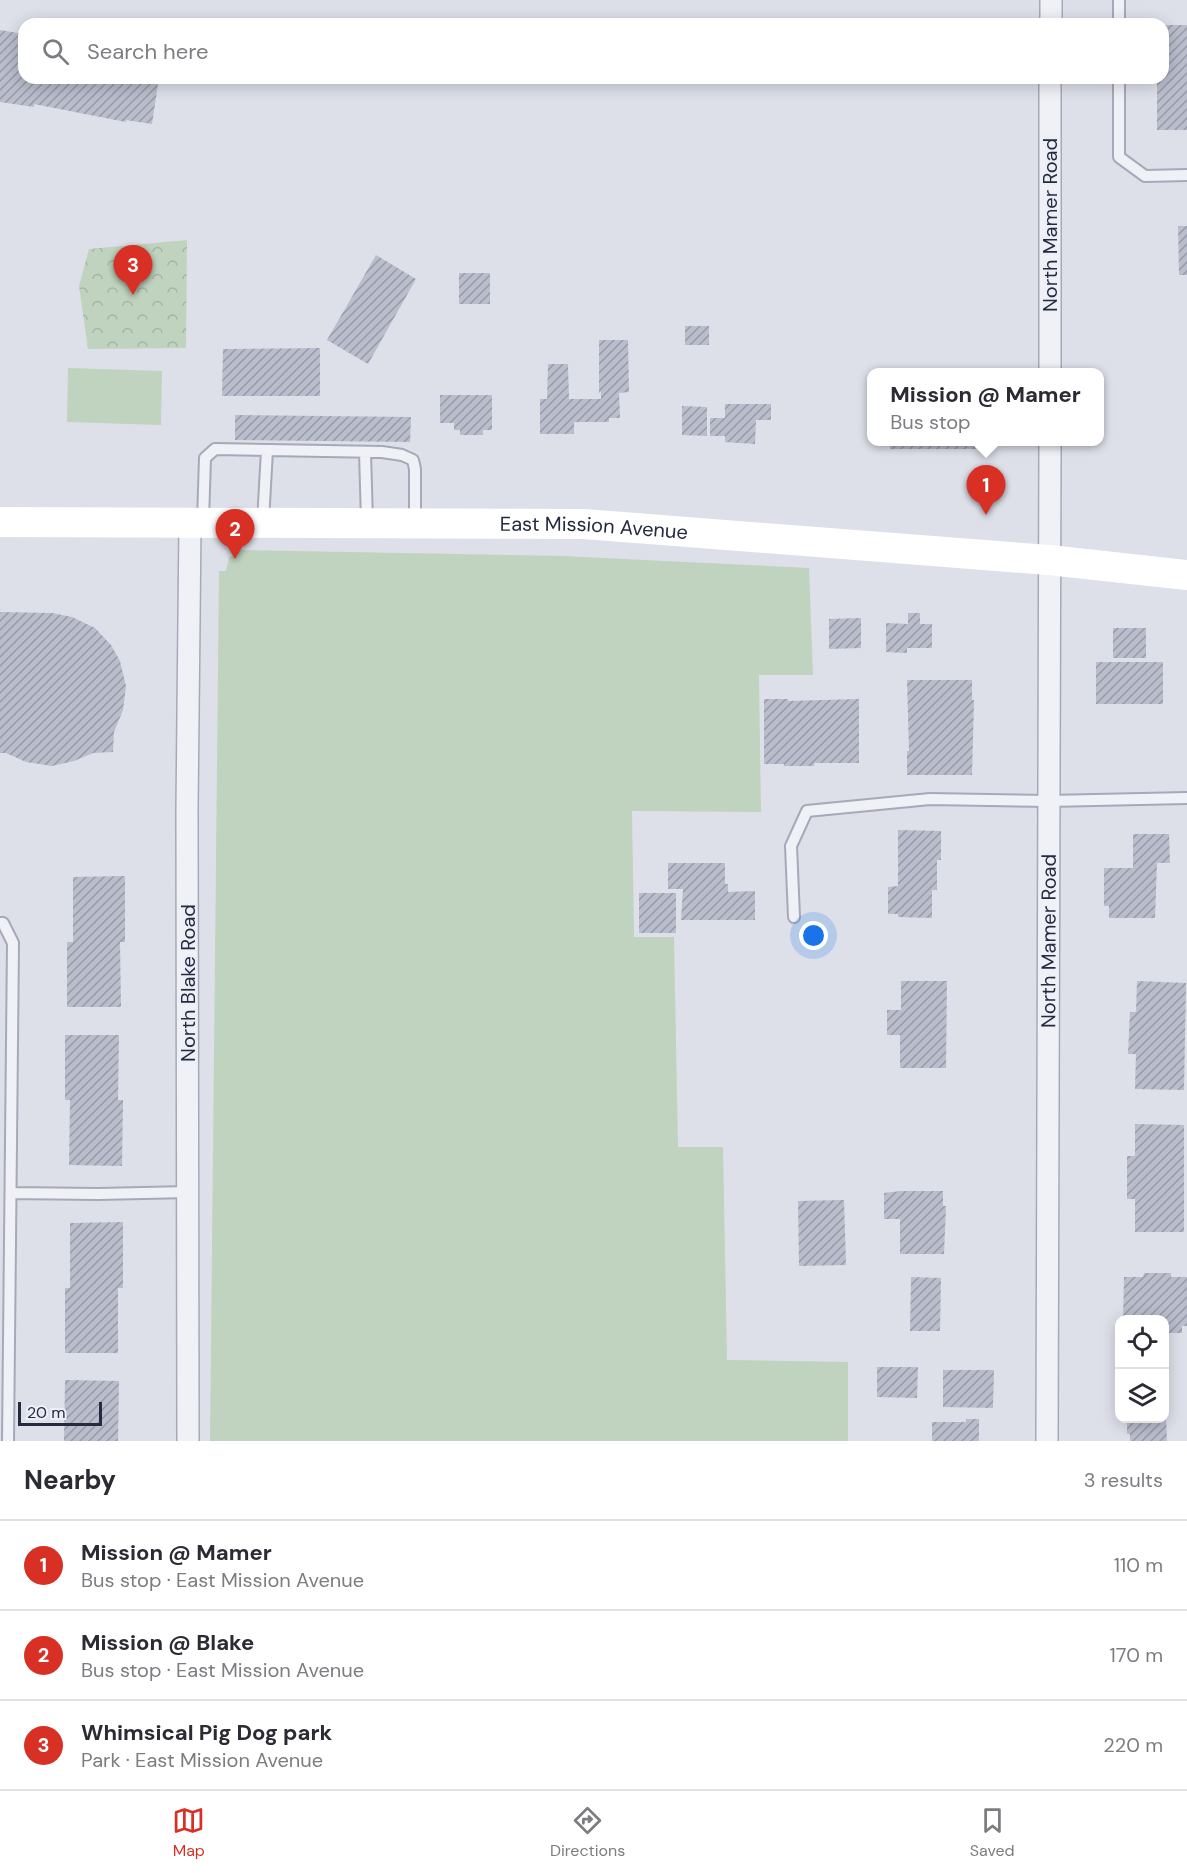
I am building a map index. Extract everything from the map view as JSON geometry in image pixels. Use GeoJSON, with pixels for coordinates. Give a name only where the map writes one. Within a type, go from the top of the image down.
{"type":"FeatureCollection","features":[{"type":"Feature","properties":{"kind":"street"},"geometry":{"type":"LineString","coordinates":[[1051,0],[1051,18]]}},
{"type":"Feature","properties":{"kind":"street","name":"North Mamer Road"},"geometry":{"type":"LineString","coordinates":[[1050,84],[1050,368]]}},
{"type":"Feature","properties":{"kind":"street","name":"North Mamer Road"},"geometry":{"type":"LineString","coordinates":[[1047,1441],[1050,446]]}},
{"type":"Feature","properties":{"kind":"street","name":"East Mission Avenue"},"geometry":{"type":"LineString","coordinates":[[0,522],[584,524],[1049,560],[1187,575]]}},
{"type":"Feature","properties":{"kind":"street","name":"North Blake Road"},"geometry":{"type":"LineString","coordinates":[[188,1441],[187,810],[196,524]]}},
{"type":"Feature","properties":{"kind":"lane"},"geometry":{"type":"LineString","coordinates":[[1119,0],[1119,18]]}},
{"type":"Feature","properties":{"kind":"lane"},"geometry":{"type":"LineString","coordinates":[[1119,84],[1119,157],[1145,176],[1187,175]]}},
{"type":"Feature","properties":{"kind":"lane"},"geometry":{"type":"LineString","coordinates":[[196,524],[205,458],[215,449],[365,452],[402,455],[413,460],[415,469],[415,524]]}},
{"type":"Feature","properties":{"kind":"lane"},"geometry":{"type":"LineString","coordinates":[[263,524],[267,450]]}},
{"type":"Feature","properties":{"kind":"lane"},"geometry":{"type":"LineString","coordinates":[[365,452],[367,524]]}},
{"type":"Feature","properties":{"kind":"lane"},"geometry":{"type":"LineString","coordinates":[[794,917],[791,846],[807,811],[930,799],[1049,801],[1187,798]]}},
{"type":"Feature","properties":{"kind":"lane"},"geometry":{"type":"LineString","coordinates":[[0,923],[3,923],[13,943],[8,1441]]}},
{"type":"Feature","properties":{"kind":"lane"},"geometry":{"type":"LineString","coordinates":[[11,1193],[189,1192]]}},
{"type":"Feature","properties":{"kind":"green space"},"geometry":{"type":"Polygon","coordinates":[[[187,240],[186,348],[88,349],[79,286],[89,249],[187,240]]]}},
{"type":"Feature","properties":{"kind":"green space"},"geometry":{"type":"Polygon","coordinates":[[[68,368],[162,371],[161,425],[67,422],[68,368]]]}},
{"type":"Feature","properties":{"kind":"green space"},"geometry":{"type":"Polygon","coordinates":[[[239,550],[562,556],[809,568],[813,675],[759,675],[761,812],[632,811],[634,937],[674,937],[678,1147],[723,1147],[727,1360],[848,1362],[848,1441],[210,1441],[219,571],[226,571],[229,558],[239,550]]]}},
{"type":"Feature","properties":{"kind":"building"},"geometry":{"type":"Polygon","coordinates":[[[1169,25],[1187,25],[1187,130],[1157,130],[1157,84],[1169,84],[1169,25]]]}},
{"type":"Feature","properties":{"kind":"building"},"geometry":{"type":"Polygon","coordinates":[[[0,30],[18,33],[18,84],[158,84],[152,124],[126,120],[126,122],[34,104],[34,107],[0,102],[0,30]]]}},
{"type":"Feature","properties":{"kind":"building"},"geometry":{"type":"Polygon","coordinates":[[[1178,226],[1187,226],[1187,275],[1179,275],[1178,226]]]}},
{"type":"Feature","properties":{"kind":"building"},"geometry":{"type":"Polygon","coordinates":[[[376,255],[416,279],[368,364],[327,340],[376,255]]]}},
{"type":"Feature","properties":{"kind":"building"},"geometry":{"type":"Polygon","coordinates":[[[459,273],[490,273],[490,304],[459,304],[459,273]]]}},
{"type":"Feature","properties":{"kind":"building"},"geometry":{"type":"Polygon","coordinates":[[[685,326],[709,326],[709,345],[685,345],[685,326]]]}},
{"type":"Feature","properties":{"kind":"building"},"geometry":{"type":"Polygon","coordinates":[[[599,340],[628,340],[629,392],[619,393],[620,418],[609,418],[609,422],[574,422],[574,434],[540,434],[540,399],[547,399],[548,364],[568,364],[569,399],[601,399],[599,340]]]}},
{"type":"Feature","properties":{"kind":"building"},"geometry":{"type":"Polygon","coordinates":[[[320,348],[320,396],[222,396],[223,349],[320,348]]]}},
{"type":"Feature","properties":{"kind":"building"},"geometry":{"type":"Polygon","coordinates":[[[440,395],[492,395],[492,430],[483,430],[483,435],[460,435],[460,430],[454,430],[454,423],[440,423],[440,395]]]}},
{"type":"Feature","properties":{"kind":"building"},"geometry":{"type":"Polygon","coordinates":[[[725,404],[771,404],[771,420],[756,420],[755,444],[725,442],[725,436],[710,436],[710,418],[725,418],[725,404]]]}},
{"type":"Feature","properties":{"kind":"building"},"geometry":{"type":"Polygon","coordinates":[[[682,406],[707,407],[707,436],[682,435],[682,406]]]}},
{"type":"Feature","properties":{"kind":"building"},"geometry":{"type":"Polygon","coordinates":[[[235,415],[411,417],[410,442],[235,440],[235,415]]]}},
{"type":"Feature","properties":{"kind":"building"},"geometry":{"type":"Polygon","coordinates":[[[890,446],[986,446],[986,449],[890,449],[890,446]]]}},
{"type":"Feature","properties":{"kind":"building"},"geometry":{"type":"Polygon","coordinates":[[[0,612],[52,613],[72,617],[95,628],[111,645],[120,661],[126,686],[123,710],[114,732],[113,752],[93,753],[74,761],[52,766],[26,762],[6,753],[0,753],[0,612]]]}},
{"type":"Feature","properties":{"kind":"building"},"geometry":{"type":"Polygon","coordinates":[[[908,613],[920,613],[920,624],[932,624],[932,648],[907,648],[907,653],[886,652],[886,623],[908,624],[908,613]]]}},
{"type":"Feature","properties":{"kind":"building"},"geometry":{"type":"Polygon","coordinates":[[[861,618],[861,648],[829,649],[829,619],[861,618]]]}},
{"type":"Feature","properties":{"kind":"building"},"geometry":{"type":"Polygon","coordinates":[[[1113,628],[1146,628],[1146,658],[1113,658],[1113,628]]]}},
{"type":"Feature","properties":{"kind":"building"},"geometry":{"type":"Polygon","coordinates":[[[1096,662],[1163,662],[1163,704],[1096,704],[1096,662]]]}},
{"type":"Feature","properties":{"kind":"building"},"geometry":{"type":"Polygon","coordinates":[[[907,680],[972,680],[972,700],[974,700],[972,775],[907,775],[907,751],[909,751],[907,680]]]}},
{"type":"Feature","properties":{"kind":"building"},"geometry":{"type":"Polygon","coordinates":[[[764,699],[788,699],[788,701],[859,699],[859,763],[814,763],[814,766],[764,764],[764,699]]]}},
{"type":"Feature","properties":{"kind":"building"},"geometry":{"type":"Polygon","coordinates":[[[898,830],[941,831],[941,860],[937,860],[937,890],[932,890],[932,918],[898,917],[898,914],[888,914],[888,887],[898,886],[898,830]]]}},
{"type":"Feature","properties":{"kind":"building"},"geometry":{"type":"Polygon","coordinates":[[[1133,834],[1169,834],[1170,863],[1157,863],[1155,918],[1109,918],[1109,906],[1104,906],[1104,868],[1133,868],[1133,834]]]}},
{"type":"Feature","properties":{"kind":"building"},"geometry":{"type":"Polygon","coordinates":[[[668,863],[725,863],[725,884],[728,884],[728,892],[755,891],[755,920],[681,920],[683,889],[668,889],[668,863]]]}},
{"type":"Feature","properties":{"kind":"building"},"geometry":{"type":"Polygon","coordinates":[[[125,876],[125,942],[120,942],[121,1007],[67,1007],[67,942],[73,942],[73,877],[125,876]]]}},
{"type":"Feature","properties":{"kind":"building"},"geometry":{"type":"Polygon","coordinates":[[[639,893],[676,893],[676,933],[639,933],[639,893]]]}},
{"type":"Feature","properties":{"kind":"building"},"geometry":{"type":"Polygon","coordinates":[[[901,981],[947,981],[946,1068],[900,1068],[900,1035],[887,1035],[887,1010],[901,1010],[901,981]]]}},
{"type":"Feature","properties":{"kind":"building"},"geometry":{"type":"Polygon","coordinates":[[[1137,981],[1186,983],[1184,1090],[1135,1089],[1136,1054],[1128,1054],[1130,1012],[1136,1012],[1137,981]]]}},
{"type":"Feature","properties":{"kind":"building"},"geometry":{"type":"Polygon","coordinates":[[[65,1035],[119,1035],[118,1100],[123,1100],[122,1166],[69,1165],[70,1100],[65,1100],[65,1035]]]}},
{"type":"Feature","properties":{"kind":"building"},"geometry":{"type":"Polygon","coordinates":[[[1135,1124],[1184,1125],[1184,1232],[1135,1232],[1135,1199],[1127,1199],[1127,1156],[1135,1156],[1135,1124]]]}},
{"type":"Feature","properties":{"kind":"building"},"geometry":{"type":"Polygon","coordinates":[[[943,1191],[943,1206],[946,1206],[944,1254],[900,1254],[900,1219],[884,1219],[884,1193],[943,1191]]]}},
{"type":"Feature","properties":{"kind":"building"},"geometry":{"type":"Polygon","coordinates":[[[844,1200],[846,1265],[799,1266],[798,1201],[844,1200]]]}},
{"type":"Feature","properties":{"kind":"building"},"geometry":{"type":"Polygon","coordinates":[[[123,1222],[123,1288],[118,1288],[118,1353],[65,1353],[65,1288],[70,1288],[70,1223],[123,1222]]]}},
{"type":"Feature","properties":{"kind":"building"},"geometry":{"type":"Polygon","coordinates":[[[1144,1273],[1171,1273],[1171,1277],[1187,1277],[1187,1326],[1182,1326],[1182,1333],[1169,1333],[1169,1315],[1123,1315],[1124,1277],[1143,1277],[1144,1273]]]}},
{"type":"Feature","properties":{"kind":"building"},"geometry":{"type":"Polygon","coordinates":[[[911,1277],[941,1278],[940,1331],[910,1331],[911,1277]]]}},
{"type":"Feature","properties":{"kind":"building"},"geometry":{"type":"Polygon","coordinates":[[[877,1367],[918,1367],[917,1398],[877,1397],[877,1367]]]}},
{"type":"Feature","properties":{"kind":"building"},"geometry":{"type":"Polygon","coordinates":[[[943,1370],[994,1370],[993,1408],[943,1407],[943,1370]]]}},
{"type":"Feature","properties":{"kind":"building"},"geometry":{"type":"Polygon","coordinates":[[[65,1380],[119,1381],[118,1441],[64,1441],[65,1380]]]}},
{"type":"Feature","properties":{"kind":"building"},"geometry":{"type":"Polygon","coordinates":[[[966,1419],[979,1419],[979,1441],[932,1441],[932,1422],[966,1422],[966,1419]]]}},
{"type":"Feature","properties":{"kind":"building"},"geometry":{"type":"Polygon","coordinates":[[[1127,1423],[1166,1423],[1167,1441],[1130,1441],[1130,1434],[1127,1434],[1127,1423]]]}},
{"type":"Feature","properties":{"kind":"place","name":"Whimsical Pig Dog park"},"geometry":{"type":"Point","coordinates":[133,295]}},
{"type":"Feature","properties":{"kind":"place","name":"Mission @ Mamer"},"geometry":{"type":"Point","coordinates":[986,515]}},
{"type":"Feature","properties":{"kind":"place","name":"Mission @ Blake"},"geometry":{"type":"Point","coordinates":[235,559]}}]}
